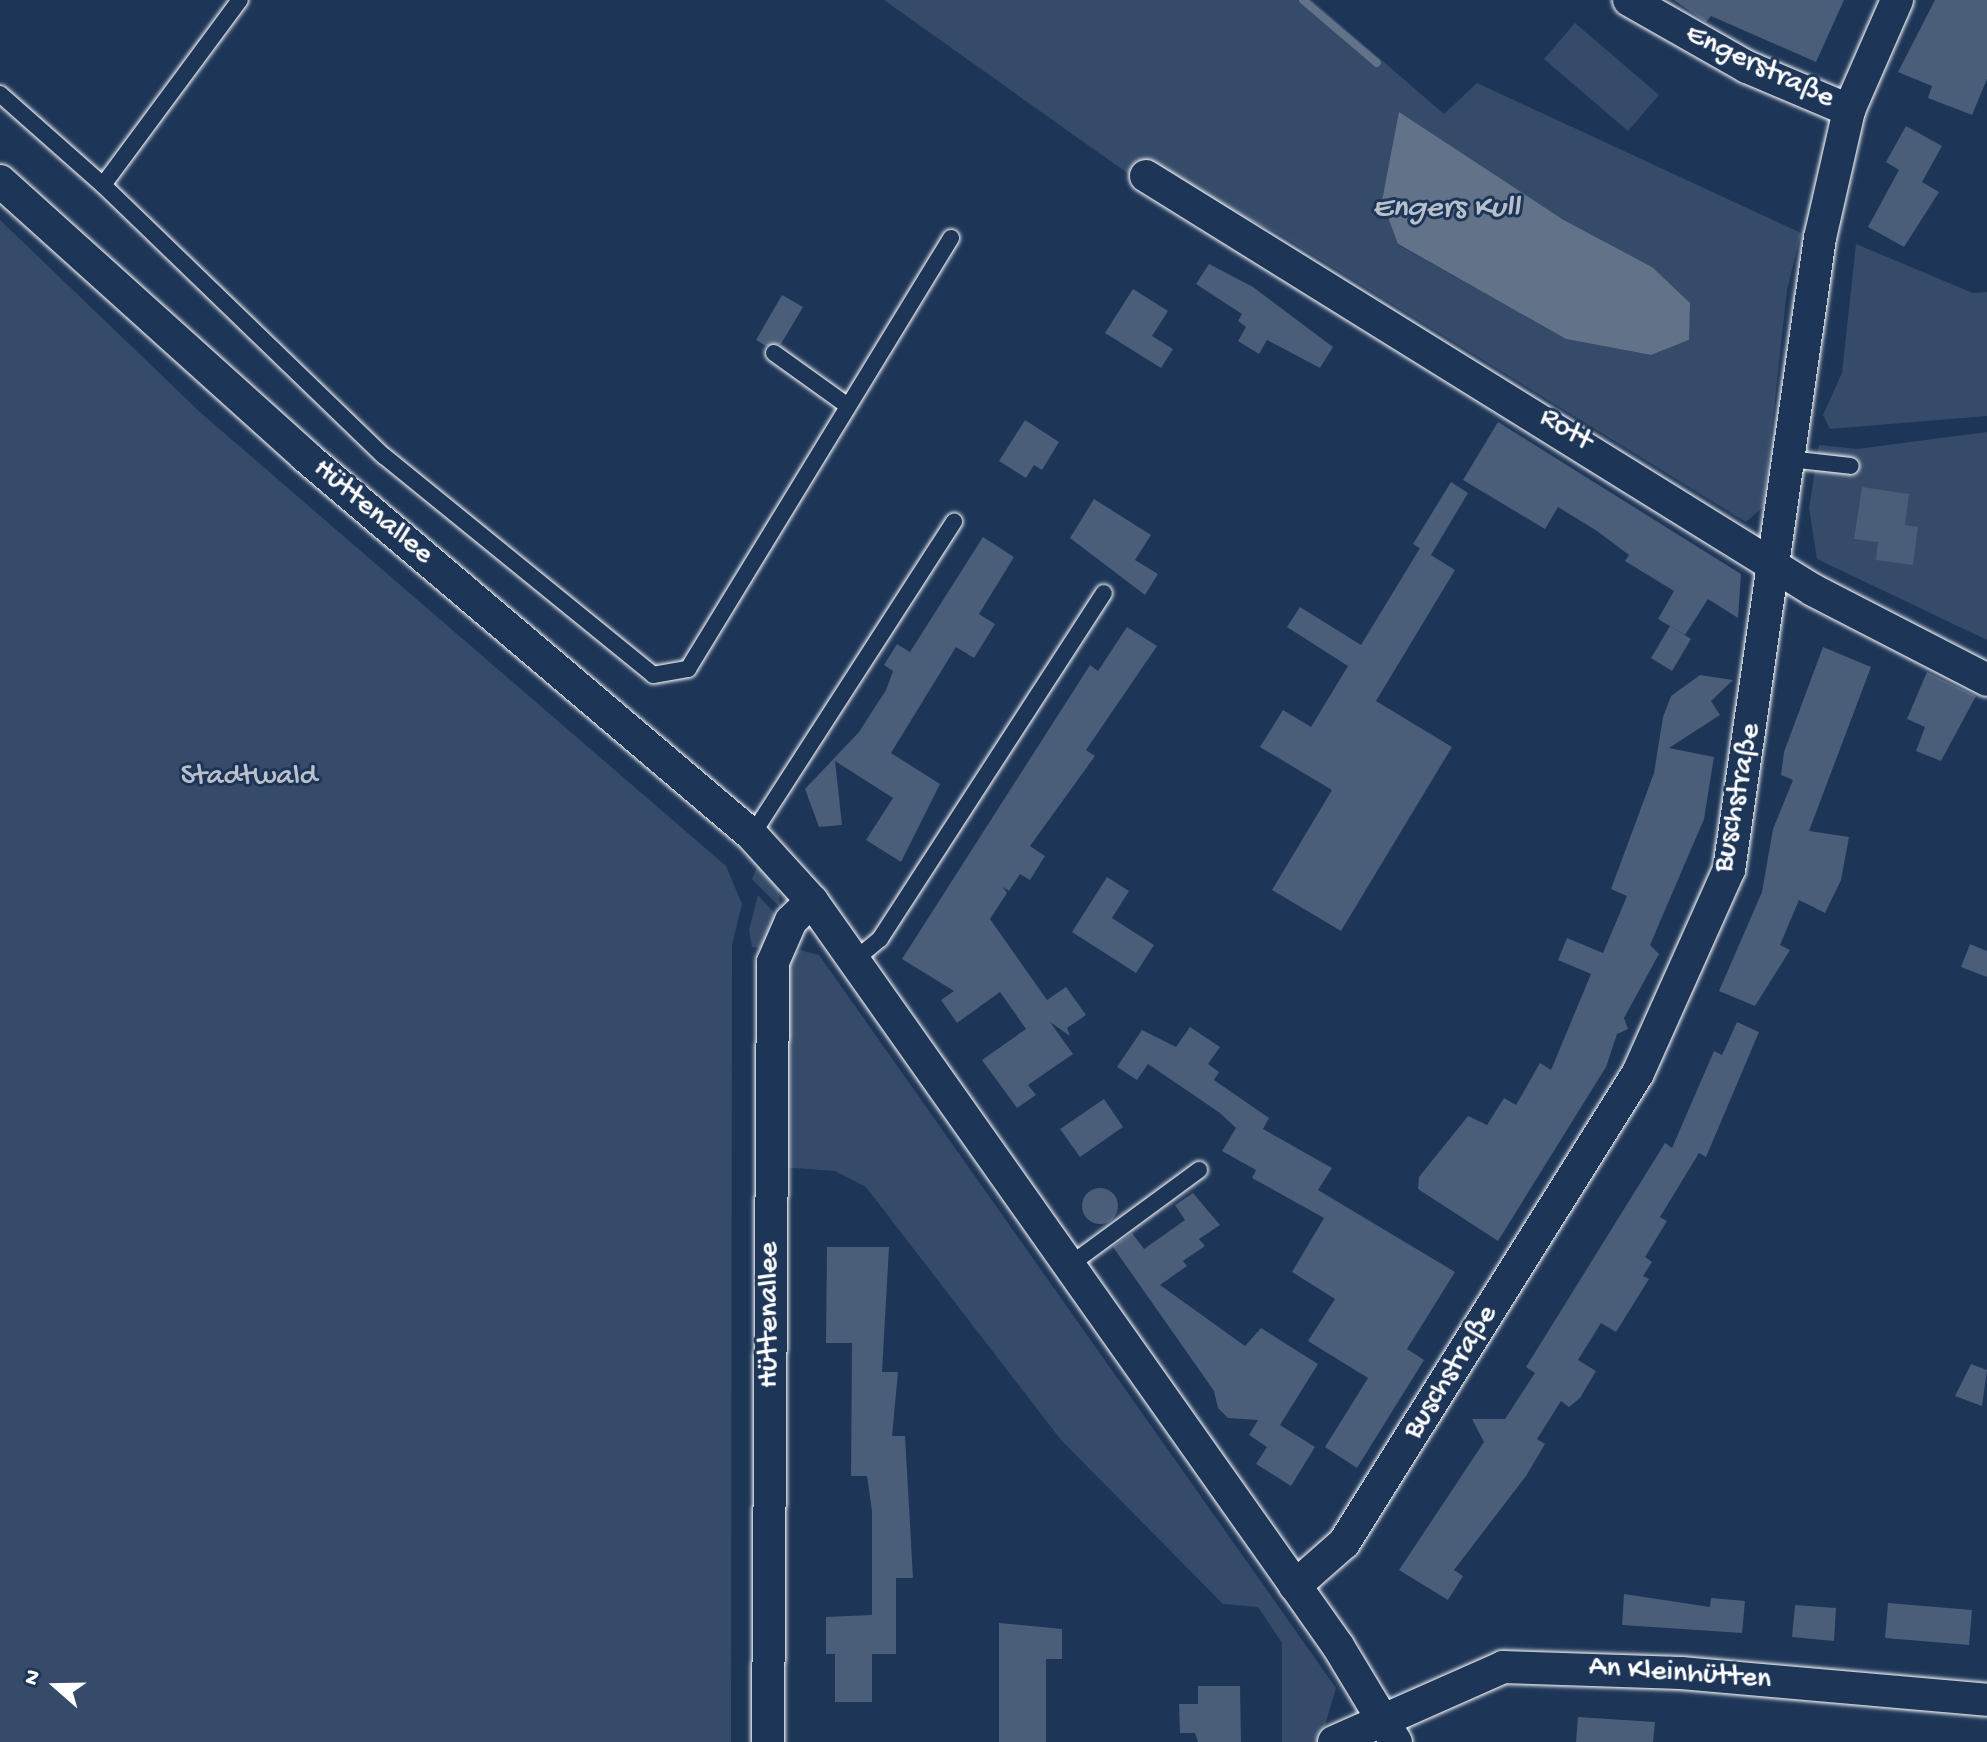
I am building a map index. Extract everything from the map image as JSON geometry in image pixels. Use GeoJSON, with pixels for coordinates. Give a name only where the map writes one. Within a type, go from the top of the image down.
{"type":"FeatureCollection","features":[{"type":"Feature","properties":{"kind":"street","name":"Engerstraße"},"geometry":{"type":"LineString","coordinates":[[1629,0],[1747,67],[1849,110]]}},
{"type":"Feature","properties":{"kind":"street","name":"Buschstraße"},"geometry":{"type":"LineString","coordinates":[[1295,1586],[1352,1530],[1629,1087],[1677,997],[1729,870],[1777,563],[1820,238],[1849,110],[1897,0]]}},
{"type":"Feature","properties":{"kind":"street","name":"Rott"},"geometry":{"type":"LineString","coordinates":[[1146,176],[1777,563],[1813,590],[1987,680]]}},
{"type":"Feature","properties":{"kind":"street","name":"Hüttenallee"},"geometry":{"type":"LineString","coordinates":[[0,181],[305,456],[752,835],[812,901],[1071,1264],[1295,1586],[1389,1730]]}},
{"type":"Feature","properties":{"kind":"street","name":"Hüttenallee"},"geometry":{"type":"LineString","coordinates":[[768,1742],[773,962],[791,921],[812,901]]}},
{"type":"Feature","properties":{"kind":"street","name":"An Kleinhütten"},"geometry":{"type":"LineString","coordinates":[[1334,1742],[1389,1730],[1503,1667],[1681,1673],[1987,1700]]}},
{"type":"Feature","properties":{"kind":"lane"},"geometry":{"type":"LineString","coordinates":[[103,185],[240,0]]}},
{"type":"Feature","properties":{"kind":"lane"},"geometry":{"type":"LineString","coordinates":[[0,94],[103,185],[384,456],[653,675],[688,669],[951,238]]}},
{"type":"Feature","properties":{"kind":"lane"},"geometry":{"type":"LineString","coordinates":[[774,353],[848,406]]}},
{"type":"Feature","properties":{"kind":"lane"},"geometry":{"type":"LineString","coordinates":[[1789,459],[1851,466]]}},
{"type":"Feature","properties":{"kind":"lane"},"geometry":{"type":"LineString","coordinates":[[752,835],[954,522]]}},
{"type":"Feature","properties":{"kind":"lane"},"geometry":{"type":"LineString","coordinates":[[856,959],[880,939],[1104,593]]}},
{"type":"Feature","properties":{"kind":"lane"},"geometry":{"type":"LineString","coordinates":[[1071,1264],[1199,1170]]}},
{"type":"Feature","properties":{"kind":"green space"},"geometry":{"type":"Polygon","coordinates":[[[884,0],[1312,0],[1444,114],[1477,83],[1801,233],[1787,290],[1763,507],[1746,522],[1276,232],[1143,170],[1137,180],[884,0]],[[1562,219],[1397,244],[1566,339],[1651,355],[1689,340],[1652,267],[1562,219]]]}},
{"type":"Feature","properties":{"kind":"green space"},"geometry":{"type":"Polygon","coordinates":[[[1575,23],[1659,95],[1628,131],[1544,59],[1575,23]]]}},
{"type":"Feature","properties":{"kind":"green space","name":"Stadtwald"},"geometry":{"type":"Polygon","coordinates":[[[0,220],[202,414],[726,866],[742,904],[732,945],[731,1742],[0,1742],[0,220]]]}},
{"type":"Feature","properties":{"kind":"green space"},"geometry":{"type":"Polygon","coordinates":[[[1856,244],[1973,293],[1987,292],[1987,416],[1830,429],[1823,415],[1842,373],[1856,244]]]}},
{"type":"Feature","properties":{"kind":"green space"},"geometry":{"type":"Polygon","coordinates":[[[1987,432],[1987,640],[1817,559],[1809,508],[1819,445],[1857,449],[1987,432]]]}},
{"type":"Feature","properties":{"kind":"green space"},"geometry":{"type":"Polygon","coordinates":[[[758,865],[779,890],[780,907],[752,879],[758,865]]]}},
{"type":"Feature","properties":{"kind":"green space"},"geometry":{"type":"Polygon","coordinates":[[[758,895],[777,916],[763,949],[752,947],[749,930],[758,895]]]}},
{"type":"Feature","properties":{"kind":"green space"},"geometry":{"type":"Polygon","coordinates":[[[800,950],[819,955],[1336,1688],[1320,1742],[1282,1742],[1282,1643],[1258,1607],[1223,1604],[1061,1440],[866,1187],[835,1171],[781,1167],[788,956],[800,950]]]}},
{"type":"Feature","properties":{"kind":"water","name":"Engers Kull"},"geometry":{"type":"Polygon","coordinates":[[[1399,112],[1562,219],[1652,267],[1690,303],[1689,340],[1651,355],[1566,339],[1398,244],[1382,201],[1399,112]]]}},
{"type":"Feature","properties":{"kind":"building"},"geometry":{"type":"Polygon","coordinates":[[[1674,0],[1844,0],[1816,62],[1711,16],[1706,22],[1674,0]]]}},
{"type":"Feature","properties":{"kind":"building"},"geometry":{"type":"Polygon","coordinates":[[[1935,0],[1987,0],[1987,79],[1972,115],[1928,98],[1932,86],[1898,72],[1935,0]]]}},
{"type":"Feature","properties":{"kind":"building"},"geometry":{"type":"Polygon","coordinates":[[[1906,126],[1942,146],[1922,182],[1939,192],[1904,247],[1868,227],[1899,170],[1886,162],[1906,126]]]}},
{"type":"Feature","properties":{"kind":"building"},"geometry":{"type":"Polygon","coordinates":[[[1209,264],[1253,287],[1333,347],[1320,368],[1267,340],[1259,354],[1238,341],[1246,327],[1238,321],[1242,314],[1196,284],[1209,264]]]}},
{"type":"Feature","properties":{"kind":"building"},"geometry":{"type":"Polygon","coordinates":[[[1133,289],[1168,311],[1152,336],[1173,349],[1161,368],[1105,333],[1133,289]]]}},
{"type":"Feature","properties":{"kind":"building"},"geometry":{"type":"Polygon","coordinates":[[[782,295],[803,307],[781,344],[766,346],[756,340],[782,295]]]}},
{"type":"Feature","properties":{"kind":"building"},"geometry":{"type":"Polygon","coordinates":[[[1025,420],[1059,442],[1042,470],[1034,465],[1026,478],[999,461],[1025,420]]]}},
{"type":"Feature","properties":{"kind":"building"},"geometry":{"type":"Polygon","coordinates":[[[1498,422],[1741,574],[1738,618],[1708,599],[1685,635],[1658,619],[1674,591],[1625,561],[1629,555],[1597,531],[1558,507],[1545,529],[1463,480],[1498,422]]]}},
{"type":"Feature","properties":{"kind":"building"},"geometry":{"type":"Polygon","coordinates":[[[1451,482],[1468,493],[1431,555],[1455,570],[1376,701],[1452,747],[1341,931],[1272,890],[1332,790],[1260,747],[1283,710],[1311,727],[1348,666],[1287,627],[1300,607],[1361,645],[1420,548],[1413,544],[1451,482]]]}},
{"type":"Feature","properties":{"kind":"building"},"geometry":{"type":"Polygon","coordinates":[[[1862,487],[1909,494],[1905,525],[1918,527],[1913,565],[1876,560],[1878,542],[1854,539],[1862,487]]]}},
{"type":"Feature","properties":{"kind":"building"},"geometry":{"type":"Polygon","coordinates":[[[1094,499],[1151,535],[1135,560],[1158,574],[1145,595],[1070,538],[1094,499]]]}},
{"type":"Feature","properties":{"kind":"building"},"geometry":{"type":"Polygon","coordinates":[[[983,537],[1014,557],[979,614],[995,624],[974,658],[956,647],[891,753],[940,784],[901,862],[866,840],[893,798],[835,761],[842,825],[819,827],[805,789],[859,732],[886,690],[893,671],[884,665],[897,644],[910,652],[983,537]]]}},
{"type":"Feature","properties":{"kind":"building"},"geometry":{"type":"Polygon","coordinates":[[[1670,626],[1691,639],[1672,671],[1651,658],[1670,626]]]}},
{"type":"Feature","properties":{"kind":"building"},"geometry":{"type":"Polygon","coordinates":[[[1127,627],[1157,646],[1086,750],[1095,756],[1030,846],[1045,856],[1030,880],[1020,874],[1009,891],[1003,887],[1007,893],[990,919],[1047,1000],[1066,987],[1086,1015],[1067,1028],[1070,1036],[1050,1022],[1073,1054],[1028,1085],[1036,1095],[1017,1108],[982,1060],[1026,1029],[1000,992],[957,1023],[941,1000],[954,991],[902,959],[1090,665],[1098,671],[1127,627]]]}},
{"type":"Feature","properties":{"kind":"building"},"geometry":{"type":"Polygon","coordinates":[[[1823,647],[1871,667],[1809,831],[1849,837],[1841,880],[1825,913],[1799,900],[1780,945],[1790,950],[1755,1006],[1719,991],[1762,892],[1773,829],[1793,780],[1781,775],[1784,752],[1823,647]]]}},
{"type":"Feature","properties":{"kind":"building"},"geometry":{"type":"Polygon","coordinates":[[[1927,672],[1976,696],[1941,761],[1916,751],[1925,727],[1907,719],[1927,672]]]}},
{"type":"Feature","properties":{"kind":"building"},"geometry":{"type":"Polygon","coordinates":[[[1700,675],[1733,680],[1711,701],[1720,715],[1669,748],[1714,757],[1704,819],[1650,945],[1659,954],[1624,1018],[1628,1029],[1617,1034],[1606,1067],[1498,1241],[1418,1189],[1419,1177],[1468,1116],[1487,1125],[1504,1098],[1516,1105],[1540,1063],[1551,1070],[1591,974],[1558,960],[1567,938],[1603,953],[1627,896],[1611,889],[1654,773],[1663,717],[1671,696],[1700,675]]]}},
{"type":"Feature","properties":{"kind":"building"},"geometry":{"type":"Polygon","coordinates":[[[1107,877],[1129,891],[1112,918],[1154,945],[1136,973],[1072,932],[1107,877]]]}},
{"type":"Feature","properties":{"kind":"building"},"geometry":{"type":"Polygon","coordinates":[[[1970,944],[1987,951],[1987,977],[1961,967],[1970,944]]]}},
{"type":"Feature","properties":{"kind":"building"},"geometry":{"type":"Polygon","coordinates":[[[1737,1022],[1759,1032],[1706,1157],[1699,1153],[1660,1217],[1667,1221],[1645,1257],[1652,1262],[1643,1276],[1649,1279],[1616,1332],[1601,1323],[1578,1360],[1596,1371],[1580,1398],[1569,1407],[1561,1401],[1537,1439],[1545,1444],[1526,1476],[1454,1570],[1463,1576],[1448,1600],[1399,1570],[1484,1442],[1472,1419],[1505,1419],[1535,1373],[1526,1367],[1665,1143],[1672,1148],[1714,1051],[1722,1055],[1737,1022]]]}},
{"type":"Feature","properties":{"kind":"building"},"geometry":{"type":"Polygon","coordinates":[[[1190,1027],[1220,1047],[1208,1064],[1219,1072],[1214,1080],[1269,1118],[1263,1129],[1332,1168],[1318,1190],[1455,1272],[1407,1349],[1424,1360],[1357,1468],[1325,1447],[1368,1378],[1308,1341],[1335,1299],[1292,1272],[1324,1218],[1252,1178],[1256,1170],[1222,1151],[1236,1128],[1220,1113],[1148,1064],[1137,1080],[1117,1067],[1142,1030],[1176,1047],[1190,1027]]]}},
{"type":"Feature","properties":{"kind":"building"},"geometry":{"type":"Polygon","coordinates":[[[1104,1099],[1123,1127],[1080,1157],[1060,1129],[1104,1099]]]}},
{"type":"Feature","properties":{"kind":"building"},"geometry":{"type":"Polygon","coordinates":[[[1100,1188],[1112,1194],[1118,1206],[1112,1218],[1100,1224],[1088,1218],[1082,1206],[1088,1194],[1100,1188]]]}},
{"type":"Feature","properties":{"kind":"building"},"geometry":{"type":"Polygon","coordinates":[[[1193,1193],[1220,1225],[1199,1239],[1205,1246],[1183,1261],[1187,1266],[1160,1285],[1245,1346],[1261,1328],[1318,1364],[1280,1425],[1315,1447],[1291,1486],[1256,1464],[1267,1447],[1249,1435],[1258,1420],[1228,1418],[1218,1408],[1214,1391],[1113,1247],[1132,1233],[1144,1249],[1185,1220],[1175,1205],[1193,1193]]]}},
{"type":"Feature","properties":{"kind":"building"},"geometry":{"type":"Polygon","coordinates":[[[827,1247],[889,1247],[882,1372],[898,1372],[892,1436],[905,1436],[913,1578],[896,1578],[896,1654],[872,1654],[872,1702],[835,1702],[835,1654],[826,1654],[826,1617],[872,1615],[872,1511],[867,1476],[851,1476],[852,1343],[826,1343],[827,1247]]]}},
{"type":"Feature","properties":{"kind":"building"},"geometry":{"type":"Polygon","coordinates":[[[1971,1364],[1987,1370],[1982,1406],[1955,1396],[1971,1364]]]}},
{"type":"Feature","properties":{"kind":"building"},"geometry":{"type":"Polygon","coordinates":[[[1624,1594],[1710,1607],[1711,1598],[1745,1601],[1742,1633],[1622,1625],[1624,1594]]]}},
{"type":"Feature","properties":{"kind":"building"},"geometry":{"type":"Polygon","coordinates":[[[1888,1603],[1972,1610],[1969,1645],[1885,1638],[1888,1603]]]}},
{"type":"Feature","properties":{"kind":"building"},"geometry":{"type":"Polygon","coordinates":[[[1795,1605],[1836,1608],[1834,1641],[1792,1637],[1795,1605]]]}},
{"type":"Feature","properties":{"kind":"building"},"geometry":{"type":"Polygon","coordinates":[[[999,1623],[1062,1629],[1062,1659],[1046,1659],[1046,1742],[999,1742],[999,1623]]]}},
{"type":"Feature","properties":{"kind":"building"},"geometry":{"type":"Polygon","coordinates":[[[1198,1686],[1240,1686],[1241,1742],[1198,1742],[1195,1733],[1180,1733],[1179,1704],[1198,1704],[1198,1686]]]}},
{"type":"Feature","properties":{"kind":"building"},"geometry":{"type":"Polygon","coordinates":[[[1578,1717],[1655,1722],[1653,1742],[1576,1742],[1578,1717]]]}},
{"type":"Feature","properties":{"kind":"waterway"},"geometry":{"type":"LineString","coordinates":[[1303,0],[1377,63]]}}]}
